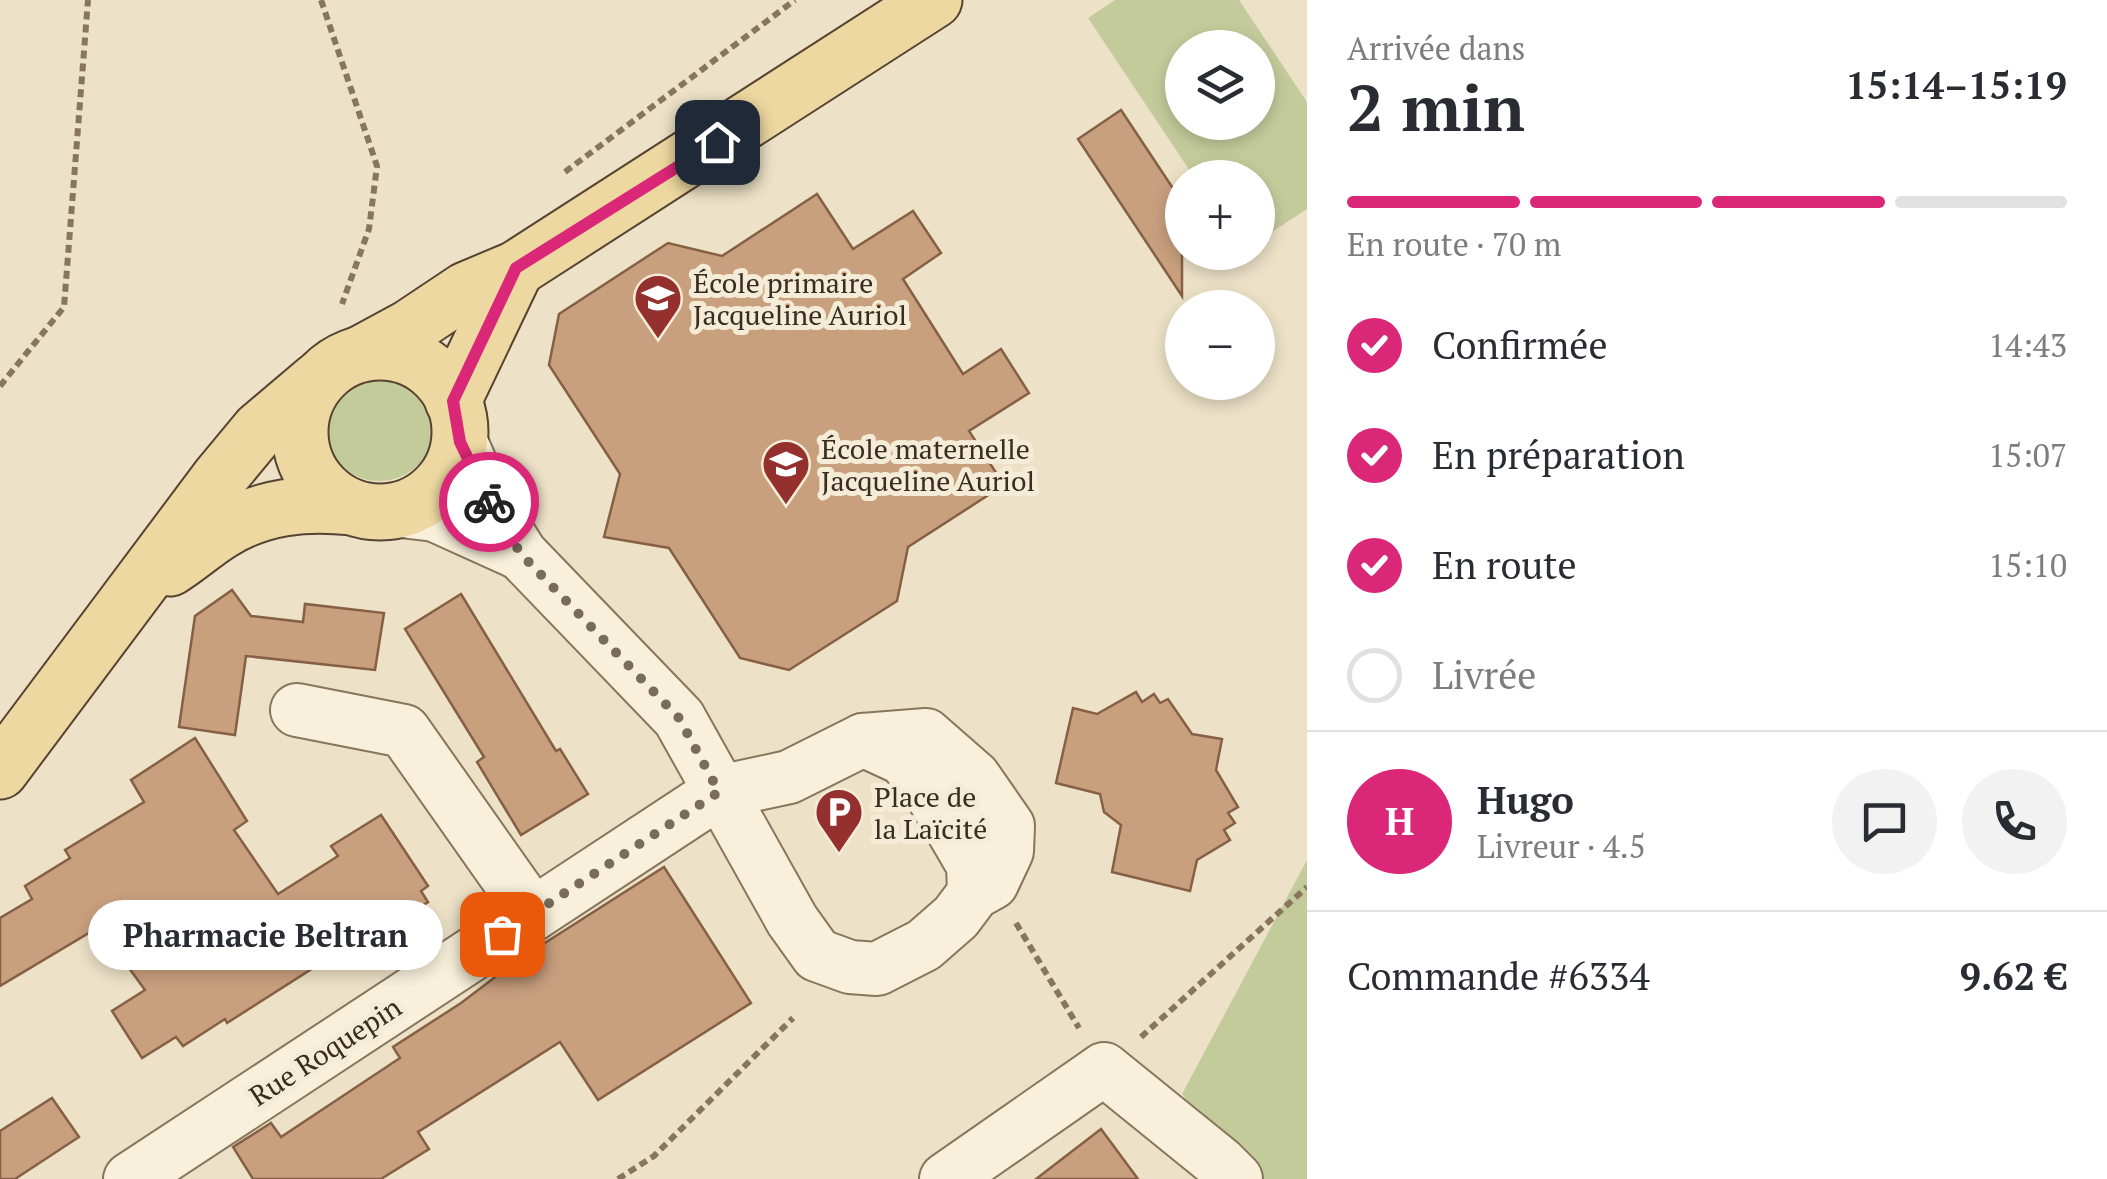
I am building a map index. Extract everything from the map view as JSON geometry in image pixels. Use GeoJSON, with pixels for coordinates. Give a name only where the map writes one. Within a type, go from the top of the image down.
{"type":"FeatureCollection","features":[{"type":"Feature","properties":{"kind":"main road"},"geometry":{"type":"LineString","coordinates":[[0,771],[177,532],[260,430],[338,350],[409,328],[466,290],[516,268],[934,0]]}},
{"type":"Feature","properties":{"kind":"main road"},"geometry":{"type":"LineString","coordinates":[[138,588],[224,529],[272,510],[308,502],[372,508],[418,502],[439,485],[452,464],[457,421],[516,268]]}},
{"type":"Feature","properties":{"kind":"main road"},"geometry":{"type":"LineString","coordinates":[[338,350],[383,352],[416,361],[442,382],[457,421]]}},
{"type":"Feature","properties":{"kind":"main road"},"geometry":{"type":"LineString","coordinates":[[338,350],[305,401],[299,426],[302,452],[312,475],[330,494],[372,508]]}},
{"type":"Feature","properties":{"kind":"street"},"geometry":{"type":"LineString","coordinates":[[457,421],[484,495],[521,554],[679,718],[719,792],[792,920],[818,955],[850,967],[878,969],[924,945],[983,888],[931,793],[904,759],[863,740],[789,777],[719,792]]}},
{"type":"Feature","properties":{"kind":"street"},"geometry":{"type":"LineString","coordinates":[[372,508],[435,515],[521,554]]}},
{"type":"Feature","properties":{"kind":"street"},"geometry":{"type":"LineString","coordinates":[[297,710],[404,731],[533,914]]}},
{"type":"Feature","properties":{"kind":"street","name":"Rue Roquepin"},"geometry":{"type":"LineString","coordinates":[[130,1179],[719,792]]}},
{"type":"Feature","properties":{"kind":"street"},"geometry":{"type":"LineString","coordinates":[[946,1179],[1104,1070],[1236,1179]]}},
{"type":"Feature","properties":{"kind":"path"},"geometry":{"type":"LineString","coordinates":[[0,386],[64,308],[88,0]]}},
{"type":"Feature","properties":{"kind":"path"},"geometry":{"type":"LineString","coordinates":[[321,0],[377,166],[369,229],[338,350]]}},
{"type":"Feature","properties":{"kind":"path"},"geometry":{"type":"LineString","coordinates":[[563,174],[795,0]]}},
{"type":"Feature","properties":{"kind":"path"},"geometry":{"type":"LineString","coordinates":[[983,888],[1104,1070],[1307,887]]}},
{"type":"Feature","properties":{"kind":"path"},"geometry":{"type":"LineString","coordinates":[[618,1179],[654,1156],[792,1018]]}},
{"type":"Feature","properties":{"kind":"green space"},"geometry":{"type":"Polygon","coordinates":[[[1115,0],[1239,0],[1259,30],[1165,30],[1165,134],[1088,18],[1115,0]]]}},
{"type":"Feature","properties":{"kind":"green space"},"geometry":{"type":"Polygon","coordinates":[[[1275,54],[1307,102],[1307,209],[1275,230],[1275,160],[1183,160],[1169,140],[1275,140],[1275,54]]]}},
{"type":"Feature","properties":{"kind":"green space"},"geometry":{"type":"Polygon","coordinates":[[[379,369],[400,373],[419,385],[431,404],[435,425],[431,446],[419,465],[400,477],[379,481],[358,477],[339,465],[327,446],[323,425],[327,404],[339,385],[358,373],[379,369]]]}},
{"type":"Feature","properties":{"kind":"green space"},"geometry":{"type":"Polygon","coordinates":[[[1307,860],[1307,1179],[1249,1179],[1182,1094],[1307,860]]]}},
{"type":"Feature","properties":{"kind":"building"},"geometry":{"type":"Polygon","coordinates":[[[1121,110],[1165,176],[1165,270],[1182,270],[1182,290],[1178,290],[1078,139],[1121,110]]]}},
{"type":"Feature","properties":{"kind":"building"},"geometry":{"type":"Polygon","coordinates":[[[817,194],[853,249],[913,211],[941,253],[903,279],[963,374],[1001,349],[1029,393],[969,431],[1004,485],[908,547],[897,601],[789,670],[740,658],[669,548],[604,537],[620,474],[549,365],[559,314],[668,243],[722,256],[817,194]]]}},
{"type":"Feature","properties":{"kind":"building"},"geometry":{"type":"Polygon","coordinates":[[[232,590],[251,616],[303,622],[305,604],[384,613],[375,670],[246,656],[235,735],[179,727],[195,616],[232,590]]]}},
{"type":"Feature","properties":{"kind":"building"},"geometry":{"type":"Polygon","coordinates":[[[461,594],[556,751],[560,749],[588,794],[521,835],[477,762],[484,757],[405,629],[461,594]]]}},
{"type":"Feature","properties":{"kind":"building"},"geometry":{"type":"Polygon","coordinates":[[[1136,692],[1142,702],[1154,694],[1160,703],[1168,699],[1192,734],[1222,739],[1216,770],[1238,807],[1228,813],[1235,823],[1224,830],[1230,840],[1197,860],[1190,891],[1112,872],[1121,825],[1104,812],[1100,794],[1056,783],[1073,708],[1097,714],[1136,692]]]}},
{"type":"Feature","properties":{"kind":"building"},"geometry":{"type":"Polygon","coordinates":[[[195,738],[247,821],[234,830],[278,894],[338,856],[331,846],[381,815],[428,886],[421,891],[428,902],[380,933],[376,928],[227,1023],[225,1019],[183,1046],[176,1037],[142,1058],[112,1011],[145,990],[99,927],[0,986],[0,918],[32,899],[25,886],[70,858],[65,850],[144,802],[131,780],[195,738]]]}},
{"type":"Feature","properties":{"kind":"building"},"geometry":{"type":"Polygon","coordinates":[[[664,867],[751,1003],[598,1100],[560,1042],[418,1132],[429,1149],[381,1179],[253,1179],[233,1147],[271,1123],[281,1137],[400,1058],[393,1047],[515,962],[664,867]]]}},
{"type":"Feature","properties":{"kind":"building"},"geometry":{"type":"Polygon","coordinates":[[[52,1098],[79,1137],[15,1179],[0,1179],[0,1131],[52,1098]]]}},
{"type":"Feature","properties":{"kind":"building"},"geometry":{"type":"Polygon","coordinates":[[[1101,1129],[1138,1179],[1036,1179],[1101,1129]]]}},
{"type":"Feature","properties":{"kind":"way so far"},"geometry":{"type":"LineString","coordinates":[[489,502],[521,554],[679,718],[719,792],[502,934]]}},
{"type":"Feature","properties":{"kind":"place","name":"École primaire Jacqueline Auriol"},"geometry":{"type":"Point","coordinates":[658,340]}},
{"type":"Feature","properties":{"kind":"place","name":"École maternelle Jacqueline Auriol"},"geometry":{"type":"Point","coordinates":[786,506]}},
{"type":"Feature","properties":{"kind":"place","name":"Place de la Laïcité"},"geometry":{"type":"Point","coordinates":[839,854]}},
{"type":"Feature","properties":{"kind":"place","name":"Pharmacie Beltran"},"geometry":{"type":"Point","coordinates":[502,934]}},
{"type":"Feature","properties":{"kind":"route"},"geometry":{"type":"LineString","coordinates":[[489,502],[460,442],[453,401],[516,268],[717,142]]}}]}
